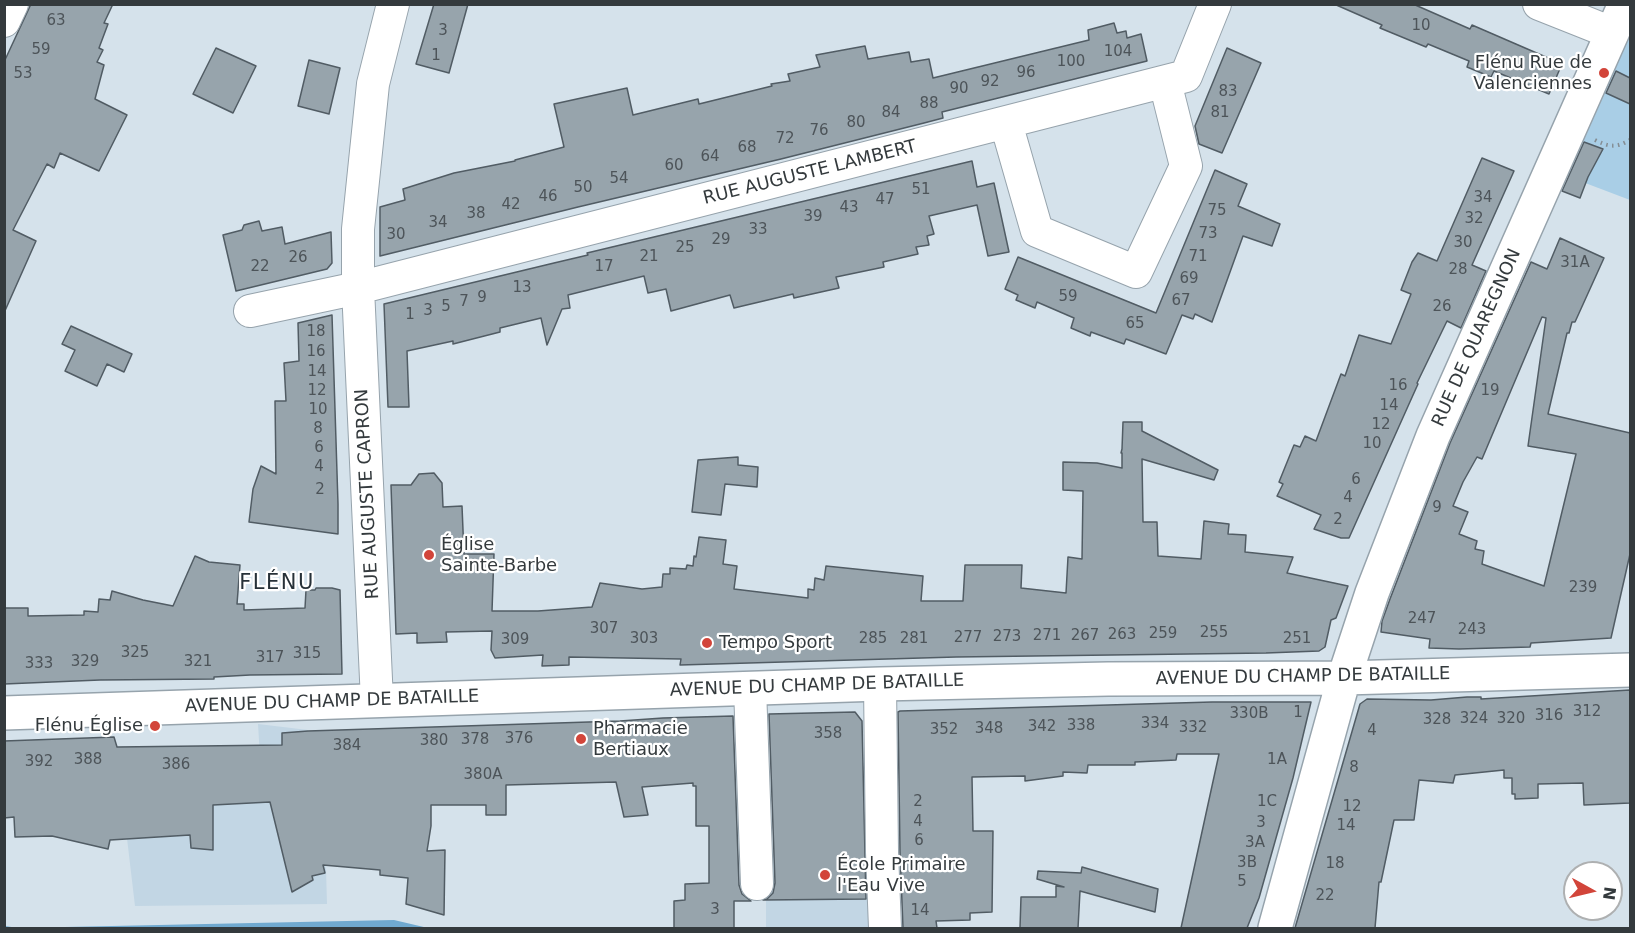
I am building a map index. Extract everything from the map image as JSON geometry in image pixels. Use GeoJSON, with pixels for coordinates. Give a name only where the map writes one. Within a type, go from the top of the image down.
{"type":"FeatureCollection","features":[{"type":"Feature","properties":{"kind":"street"},"geometry":{"type":"LineString","coordinates":[[4,21],[12,4]]}},
{"type":"Feature","properties":{"kind":"street","name":"RUE AUGUSTE CAPRON"},"geometry":{"type":"LineString","coordinates":[[377,701],[358,288],[358,229],[373,84],[393,4]]}},
{"type":"Feature","properties":{"kind":"street","name":"RUE AUGUSTE LAMBERT"},"geometry":{"type":"LineString","coordinates":[[358,288],[1186,76],[1215,4]]}},
{"type":"Feature","properties":{"kind":"street"},"geometry":{"type":"LineString","coordinates":[[1539,4],[1618,19]]}},
{"type":"Feature","properties":{"kind":"street","name":"RUE DE QUAREGNON"},"geometry":{"type":"LineString","coordinates":[[1275,928],[1344,678],[1372,593],[1433,436],[1618,19]]}},
{"type":"Feature","properties":{"kind":"street"},"geometry":{"type":"LineString","coordinates":[[1006,123],[1037,231],[1136,272],[1186,166],[1164,82]]}},
{"type":"Feature","properties":{"kind":"street"},"geometry":{"type":"LineString","coordinates":[[250,311],[358,288]]}},
{"type":"Feature","properties":{"kind":"street","name":"AVENUE DU CHAMP DE BATAILLE"},"geometry":{"type":"LineString","coordinates":[[4,713],[880,684],[1108,679],[1344,678],[1630,670]]}},
{"type":"Feature","properties":{"kind":"street"},"geometry":{"type":"LineString","coordinates":[[880,684],[885,928]]}},
{"type":"Feature","properties":{"kind":"street"},"geometry":{"type":"LineString","coordinates":[[750,688],[757,884]]}},
{"type":"Feature","properties":{"kind":"shaded area"},"geometry":{"type":"Polygon","coordinates":[[[1630,5],[1630,200],[1551,170],[1630,5]]]}},
{"type":"Feature","properties":{"kind":"shaded area"},"geometry":{"type":"Polygon","coordinates":[[[258,724],[308,730],[309,808],[326,869],[327,904],[135,906],[124,813],[262,790],[258,724]]]}},
{"type":"Feature","properties":{"kind":"shaded area","name":"École Primaire l'Eau Vive"},"geometry":{"type":"Polygon","coordinates":[[[882,852],[885,928],[766,928],[766,854],[882,852]]]}},
{"type":"Feature","properties":{"kind":"shaded area"},"geometry":{"type":"Polygon","coordinates":[[[394,920],[428,928],[18,928],[394,920]]]}},
{"type":"Feature","properties":{"kind":"building"},"geometry":{"type":"Polygon","coordinates":[[[31,4],[113,4],[104,23],[108,24],[99,48],[103,50],[97,62],[104,65],[95,99],[127,115],[99,171],[60,153],[54,168],[47,164],[13,230],[36,241],[4,313],[4,62],[31,4]]]}},
{"type":"Feature","properties":{"kind":"building"},"geometry":{"type":"Polygon","coordinates":[[[434,4],[468,4],[449,73],[416,64],[434,4]]]}},
{"type":"Feature","properties":{"kind":"building"},"geometry":{"type":"Polygon","coordinates":[[[1334,4],[1413,4],[1470,29],[1472,25],[1562,64],[1549,94],[1494,71],[1491,77],[1467,67],[1469,61],[1428,44],[1426,47],[1380,28],[1382,25],[1334,4]]]}},
{"type":"Feature","properties":{"kind":"building"},"geometry":{"type":"Polygon","coordinates":[[[1114,23],[1117,33],[1126,31],[1127,38],[1141,34],[1147,61],[942,112],[943,118],[924,123],[380,256],[380,207],[405,200],[403,189],[454,173],[515,161],[564,147],[554,104],[627,88],[633,115],[698,99],[699,104],[790,81],[788,74],[820,67],[816,55],[865,46],[868,59],[909,52],[911,62],[929,59],[933,78],[1089,40],[1088,30],[1114,23]]]}},
{"type":"Feature","properties":{"kind":"building"},"geometry":{"type":"Polygon","coordinates":[[[216,48],[256,66],[233,113],[193,94],[216,48]]]}},
{"type":"Feature","properties":{"kind":"building"},"geometry":{"type":"Polygon","coordinates":[[[1227,48],[1261,63],[1222,153],[1199,144],[1195,126],[1227,48]]]}},
{"type":"Feature","properties":{"kind":"building"},"geometry":{"type":"Polygon","coordinates":[[[309,60],[340,68],[329,114],[298,106],[309,60]]]}},
{"type":"Feature","properties":{"kind":"building"},"geometry":{"type":"Polygon","coordinates":[[[1616,71],[1630,78],[1630,104],[1606,93],[1616,71]]]}},
{"type":"Feature","properties":{"kind":"building"},"geometry":{"type":"Polygon","coordinates":[[[1584,142],[1603,149],[1580,198],[1562,191],[1584,142]]]}},
{"type":"Feature","properties":{"kind":"building"},"geometry":{"type":"Polygon","coordinates":[[[1482,158],[1514,171],[1472,265],[1486,271],[1461,328],[1447,321],[1417,383],[1349,538],[1341,538],[1314,529],[1321,515],[1277,496],[1283,484],[1279,482],[1294,445],[1300,447],[1305,436],[1316,441],[1341,374],[1345,376],[1359,335],[1391,344],[1411,294],[1401,290],[1412,262],[1418,253],[1437,261],[1482,158]]]}},
{"type":"Feature","properties":{"kind":"building"},"geometry":{"type":"Polygon","coordinates":[[[972,161],[977,187],[994,183],[1009,252],[988,256],[977,205],[929,216],[934,234],[927,236],[929,245],[916,247],[918,254],[883,262],[884,267],[836,277],[839,288],[794,298],[793,294],[734,308],[730,295],[671,311],[666,289],[648,293],[644,276],[568,295],[570,308],[562,309],[547,345],[541,318],[500,328],[500,332],[453,344],[453,341],[407,351],[409,407],[388,407],[384,304],[972,161]]]}},
{"type":"Feature","properties":{"kind":"building"},"geometry":{"type":"Polygon","coordinates":[[[1215,170],[1247,184],[1238,206],[1280,224],[1272,246],[1243,236],[1212,322],[1195,314],[1193,319],[1182,315],[1166,354],[1126,339],[1124,344],[1091,332],[1090,336],[1071,328],[1074,318],[1037,302],[1035,308],[1016,300],[1018,295],[1005,289],[1018,257],[1156,313],[1215,170]]]}},
{"type":"Feature","properties":{"kind":"building"},"geometry":{"type":"Polygon","coordinates":[[[259,221],[262,231],[282,227],[285,244],[331,232],[332,263],[327,269],[236,291],[223,235],[242,230],[244,225],[259,221]]]}},
{"type":"Feature","properties":{"kind":"building"},"geometry":{"type":"Polygon","coordinates":[[[1560,238],[1604,258],[1575,322],[1572,322],[1569,333],[1567,333],[1548,414],[1630,433],[1630,554],[1611,638],[1531,643],[1530,647],[1459,649],[1429,648],[1430,639],[1381,632],[1382,621],[1390,599],[1450,443],[1531,262],[1547,269],[1560,238]],[[1542,317],[1482,459],[1477,457],[1453,506],[1468,512],[1459,534],[1477,541],[1475,549],[1484,551],[1482,564],[1544,586],[1576,454],[1528,446],[1546,318],[1542,317]]]}},
{"type":"Feature","properties":{"kind":"building"},"geometry":{"type":"Polygon","coordinates":[[[332,315],[338,534],[249,522],[253,489],[261,466],[276,474],[275,401],[286,401],[284,363],[299,361],[298,323],[332,315]]]}},
{"type":"Feature","properties":{"kind":"building"},"geometry":{"type":"Polygon","coordinates":[[[71,326],[132,354],[124,372],[107,364],[97,386],[65,371],[75,350],[62,344],[71,326]]]}},
{"type":"Feature","properties":{"kind":"building"},"geometry":{"type":"Polygon","coordinates":[[[1123,422],[1142,422],[1142,431],[1218,470],[1214,480],[1142,459],[1143,522],[1157,522],[1158,556],[1201,559],[1204,521],[1229,524],[1228,534],[1246,535],[1245,552],[1293,557],[1287,573],[1348,586],[1336,618],[1331,620],[1325,647],[1319,651],[1266,653],[956,657],[680,665],[681,659],[569,657],[569,665],[542,666],[543,655],[495,658],[491,650],[492,631],[446,632],[447,642],[417,643],[417,633],[396,634],[391,485],[411,485],[419,474],[434,473],[442,483],[443,507],[462,506],[464,554],[494,554],[492,611],[538,611],[592,607],[600,583],[642,589],[662,587],[663,574],[670,574],[670,568],[686,569],[687,565],[693,566],[699,537],[726,540],[723,564],[737,566],[734,589],[808,598],[808,589],[814,590],[815,578],[824,580],[826,566],[923,576],[921,601],[963,601],[965,565],[1022,565],[1021,588],[1066,593],[1068,557],[1082,559],[1083,491],[1063,490],[1063,462],[1097,463],[1122,468],[1123,422]]]}},
{"type":"Feature","properties":{"kind":"building"},"geometry":{"type":"Polygon","coordinates":[[[738,457],[738,465],[758,467],[757,487],[725,484],[721,515],[692,512],[698,460],[738,457]]]}},
{"type":"Feature","properties":{"kind":"building"},"geometry":{"type":"Polygon","coordinates":[[[195,556],[209,562],[240,565],[237,604],[244,604],[244,610],[305,608],[306,590],[332,588],[340,590],[342,674],[4,684],[4,608],[28,608],[28,616],[84,615],[84,611],[98,612],[99,599],[110,600],[112,591],[173,606],[195,556]]]}},
{"type":"Feature","properties":{"kind":"building"},"geometry":{"type":"Polygon","coordinates":[[[1630,690],[1630,803],[1584,805],[1583,783],[1538,784],[1538,798],[1515,799],[1515,794],[1512,794],[1512,778],[1504,778],[1504,770],[1455,775],[1453,783],[1419,780],[1414,820],[1394,820],[1381,882],[1379,882],[1375,928],[1295,928],[1360,704],[1367,699],[1431,700],[1481,697],[1481,699],[1630,690]]]}},
{"type":"Feature","properties":{"kind":"building"},"geometry":{"type":"Polygon","coordinates":[[[1212,702],[1311,702],[1293,778],[1259,898],[1247,928],[1181,928],[1219,754],[1177,754],[1176,760],[1135,762],[1135,765],[1088,765],[1087,773],[1063,772],[1063,776],[1025,781],[1025,776],[972,777],[973,831],[993,831],[992,912],[970,913],[970,920],[936,921],[937,928],[903,928],[898,712],[1212,702]]]}},
{"type":"Feature","properties":{"kind":"building"},"geometry":{"type":"Polygon","coordinates":[[[855,712],[862,721],[866,899],[763,900],[773,893],[775,883],[769,714],[855,712]]]}},
{"type":"Feature","properties":{"kind":"building"},"geometry":{"type":"Polygon","coordinates":[[[733,716],[739,885],[742,894],[751,901],[734,901],[734,928],[674,928],[674,901],[685,900],[685,884],[709,883],[709,826],[696,826],[696,786],[693,786],[693,783],[642,787],[648,815],[624,817],[616,782],[506,785],[506,815],[486,815],[486,805],[431,805],[431,826],[427,851],[445,850],[444,915],[406,904],[408,878],[380,875],[380,870],[323,865],[325,873],[312,876],[313,880],[292,892],[270,802],[213,805],[213,850],[191,848],[190,835],[110,840],[108,849],[52,836],[15,837],[14,817],[4,818],[4,741],[114,737],[117,747],[282,745],[282,733],[308,731],[733,716]]]}},
{"type":"Feature","properties":{"kind":"building"},"geometry":{"type":"Polygon","coordinates":[[[1082,867],[1158,889],[1155,912],[1080,891],[1078,928],[1020,928],[1021,897],[1056,897],[1056,886],[1064,887],[1037,879],[1038,871],[1081,873],[1082,867]]]}},
{"type":"Feature","properties":{"kind":"place","name":"Flénu Rue de Valenciennes"},"geometry":{"type":"Point","coordinates":[1604,73]}},
{"type":"Feature","properties":{"kind":"place","name":"Église Sainte-Barbe"},"geometry":{"type":"Point","coordinates":[429,555]}},
{"type":"Feature","properties":{"kind":"place","name":"Tempo Sport"},"geometry":{"type":"Point","coordinates":[707,643]}},
{"type":"Feature","properties":{"kind":"place","name":"Flénu Église"},"geometry":{"type":"Point","coordinates":[155,726]}},
{"type":"Feature","properties":{"kind":"place","name":"Pharmacie Bertiaux"},"geometry":{"type":"Point","coordinates":[581,739]}},
{"type":"Feature","properties":{"kind":"place","name":"École Primaire l'Eau Vive"},"geometry":{"type":"Point","coordinates":[825,875]}},
{"type":"Feature","properties":{"kind":"district","name":"FLÉNU"},"geometry":{"type":"Point","coordinates":[277,584]}}]}
